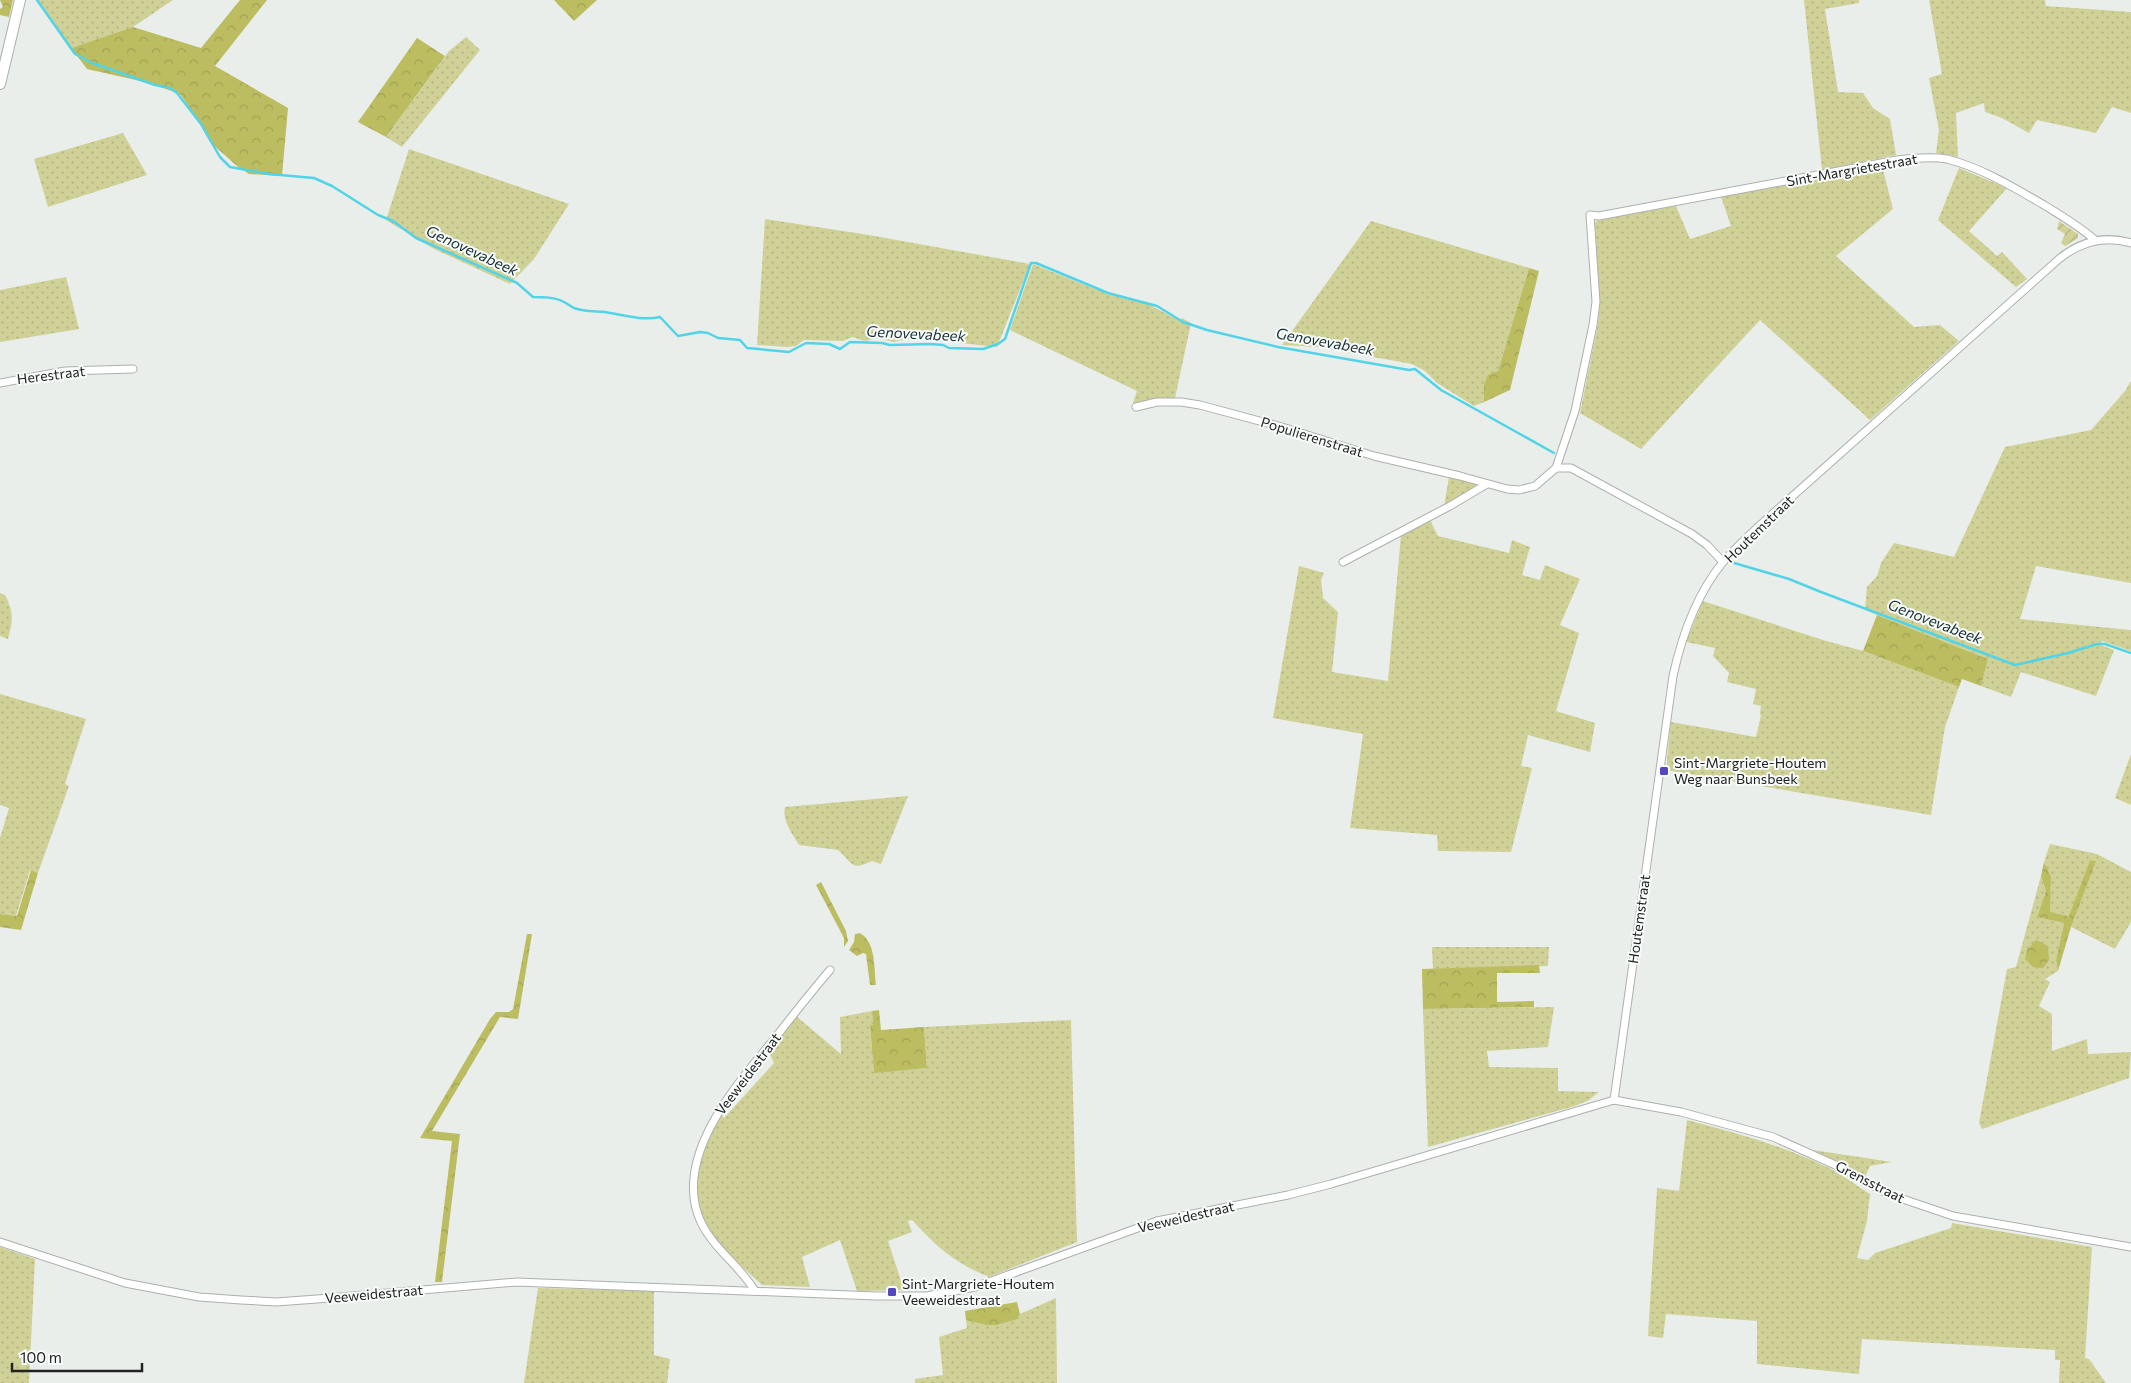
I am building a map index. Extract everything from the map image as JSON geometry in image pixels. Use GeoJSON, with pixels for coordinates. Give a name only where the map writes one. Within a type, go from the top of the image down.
{"type":"FeatureCollection","features":[{"type":"Feature","properties":{"kind":"street"},"geometry":{"type":"LineString","coordinates":[[0,84],[20,0]]}},
{"type":"Feature","properties":{"kind":"street","name":"Sint-Margrietestraat"},"geometry":{"type":"LineString","coordinates":[[1556,468],[1575,411],[1596,302],[1590,215],[1599,216],[1897,160],[1924,157],[1945,159],[1969,166],[2003,181],[2082,228],[2095,240]]}},
{"type":"Feature","properties":{"kind":"street","name":"Houtemstraat"},"geometry":{"type":"LineString","coordinates":[[1614,1100],[1673,676],[1678,654],[1692,613],[1707,584],[1723,562],[1759,526],[2071,249],[2095,240],[2115,239],[2131,243]]}},
{"type":"Feature","properties":{"kind":"street","name":"Herestraat"},"geometry":{"type":"LineString","coordinates":[[0,383],[65,371],[133,369]]}},
{"type":"Feature","properties":{"kind":"street","name":"Populierenstraat"},"geometry":{"type":"LineString","coordinates":[[1136,407],[1156,402],[1181,402],[1200,405],[1282,427],[1374,456],[1460,476],[1507,490],[1519,490],[1535,486],[1556,468]]}},
{"type":"Feature","properties":{"kind":"street"},"geometry":{"type":"LineString","coordinates":[[1556,468],[1572,468],[1667,519],[1707,545],[1723,562]]}},
{"type":"Feature","properties":{"kind":"street"},"geometry":{"type":"LineString","coordinates":[[1343,562],[1450,506],[1487,484]]}},
{"type":"Feature","properties":{"kind":"street","name":"Veeweidestraat"},"geometry":{"type":"LineString","coordinates":[[755,1291],[748,1280],[708,1236],[702,1225],[694,1200],[693,1185],[700,1150],[726,1099],[830,970]]}},
{"type":"Feature","properties":{"kind":"street","name":"Grensstraat"},"geometry":{"type":"LineString","coordinates":[[1614,1100],[1681,1112],[1773,1137],[1842,1168],[1888,1194],[1953,1216],[2131,1247]]}},
{"type":"Feature","properties":{"kind":"street","name":"Veeweidestraat"},"geometry":{"type":"LineString","coordinates":[[0,1242],[125,1283],[198,1297],[241,1300],[276,1302],[517,1282],[905,1297],[927,1296],[975,1287],[1157,1221],[1331,1184],[1614,1100]]}},
{"type":"Feature","properties":{"kind":"green space"},"geometry":{"type":"Polygon","coordinates":[[[0,0],[13,0],[9,17],[0,15],[0,9],[3,7],[0,0]]]}},
{"type":"Feature","properties":{"kind":"green space"},"geometry":{"type":"Polygon","coordinates":[[[38,0],[173,0],[133,27],[71,48],[38,0]]]}},
{"type":"Feature","properties":{"kind":"green space"},"geometry":{"type":"Polygon","coordinates":[[[240,0],[267,0],[215,66],[288,108],[282,176],[249,174],[238,167],[210,142],[197,118],[180,94],[149,83],[87,69],[71,48],[133,27],[201,48],[240,0]]]}},
{"type":"Feature","properties":{"kind":"green space"},"geometry":{"type":"Polygon","coordinates":[[[554,0],[597,0],[574,21],[554,0]]]}},
{"type":"Feature","properties":{"kind":"green space"},"geometry":{"type":"Polygon","coordinates":[[[1804,0],[1859,0],[1859,3],[1825,9],[1838,92],[1863,93],[1873,108],[1890,119],[1896,155],[1822,170],[1804,0]]]}},
{"type":"Feature","properties":{"kind":"green space"},"geometry":{"type":"Polygon","coordinates":[[[1929,0],[2045,0],[2046,6],[2131,12],[2131,113],[2112,107],[2096,133],[2037,120],[2029,133],[2002,118],[1985,112],[1984,103],[1956,113],[1958,157],[1936,153],[1939,130],[1929,78],[1942,74],[1929,0]]]}},
{"type":"Feature","properties":{"kind":"green space"},"geometry":{"type":"Polygon","coordinates":[[[466,37],[480,50],[402,147],[386,137],[449,51],[466,37]]]}},
{"type":"Feature","properties":{"kind":"green space"},"geometry":{"type":"Polygon","coordinates":[[[417,38],[445,56],[386,137],[358,122],[417,38]]]}},
{"type":"Feature","properties":{"kind":"green space"},"geometry":{"type":"Polygon","coordinates":[[[123,133],[147,175],[48,207],[34,159],[123,133]]]}},
{"type":"Feature","properties":{"kind":"green space"},"geometry":{"type":"Polygon","coordinates":[[[409,149],[569,204],[534,259],[510,284],[434,249],[386,220],[409,149]]]}},
{"type":"Feature","properties":{"kind":"green space"},"geometry":{"type":"Polygon","coordinates":[[[1882,166],[1893,209],[1836,256],[1914,327],[1940,325],[1959,341],[1870,420],[1760,320],[1641,449],[1580,413],[1598,324],[1600,303],[1595,223],[1598,220],[1676,206],[1690,239],[1731,226],[1721,197],[1882,166]]]}},
{"type":"Feature","properties":{"kind":"green space"},"geometry":{"type":"Polygon","coordinates":[[[1959,168],[2007,188],[1969,231],[1997,256],[2002,252],[2027,279],[2016,287],[1938,220],[1959,168]]]}},
{"type":"Feature","properties":{"kind":"green space"},"geometry":{"type":"Polygon","coordinates":[[[765,219],[869,235],[1030,264],[997,347],[912,338],[893,342],[878,338],[865,341],[852,337],[843,341],[804,340],[796,346],[787,347],[757,345],[765,219]]]}},
{"type":"Feature","properties":{"kind":"green space"},"geometry":{"type":"Polygon","coordinates":[[[1371,221],[1529,268],[1498,371],[1484,385],[1484,402],[1474,406],[1437,383],[1425,371],[1412,364],[1318,347],[1282,345],[1371,221]]]}},
{"type":"Feature","properties":{"kind":"green space"},"geometry":{"type":"Polygon","coordinates":[[[2059,221],[2078,234],[2078,238],[2065,246],[2061,243],[2065,234],[2057,229],[2059,221]]]}},
{"type":"Feature","properties":{"kind":"green space"},"geometry":{"type":"Polygon","coordinates":[[[1033,264],[1092,288],[1148,304],[1180,321],[1182,318],[1191,323],[1175,398],[1133,403],[1137,391],[1010,330],[1033,264]]]}},
{"type":"Feature","properties":{"kind":"green space"},"geometry":{"type":"Polygon","coordinates":[[[1529,268],[1539,271],[1510,390],[1484,402],[1484,385],[1488,375],[1498,371],[1529,268]]]}},
{"type":"Feature","properties":{"kind":"green space"},"geometry":{"type":"Polygon","coordinates":[[[66,277],[79,329],[0,342],[0,290],[66,277]]]}},
{"type":"Feature","properties":{"kind":"green space"},"geometry":{"type":"Polygon","coordinates":[[[2131,381],[2131,583],[2036,566],[2020,619],[2131,630],[2131,651],[2102,641],[2101,645],[2114,650],[2096,696],[2021,672],[2011,697],[1981,686],[1988,659],[1865,610],[1867,587],[1877,576],[1881,563],[1894,543],[1954,557],[2005,447],[2091,430],[2125,391],[2131,381]]]}},
{"type":"Feature","properties":{"kind":"green space"},"geometry":{"type":"Polygon","coordinates":[[[1449,477],[1475,483],[1476,487],[1444,507],[1449,477]]]}},
{"type":"Feature","properties":{"kind":"green space"},"geometry":{"type":"Polygon","coordinates":[[[1430,520],[1438,536],[1509,553],[1512,540],[1530,547],[1522,575],[1540,580],[1545,565],[1580,579],[1560,625],[1579,633],[1556,711],[1595,723],[1590,752],[1528,735],[1521,766],[1532,768],[1511,852],[1438,851],[1437,835],[1350,828],[1363,734],[1273,718],[1299,566],[1324,573],[1321,580],[1323,598],[1338,612],[1332,672],[1388,681],[1401,535],[1430,520]]]}},
{"type":"Feature","properties":{"kind":"green space"},"geometry":{"type":"Polygon","coordinates":[[[0,593],[5,595],[11,612],[12,621],[8,639],[0,636],[0,593]]]}},
{"type":"Feature","properties":{"kind":"green space"},"geometry":{"type":"Polygon","coordinates":[[[1703,601],[1863,651],[1959,687],[1945,727],[1931,815],[1666,770],[1671,722],[1756,737],[1761,715],[1761,706],[1753,704],[1756,689],[1727,682],[1729,673],[1713,656],[1715,648],[1686,642],[1703,601]]]}},
{"type":"Feature","properties":{"kind":"green space"},"geometry":{"type":"Polygon","coordinates":[[[1877,615],[1988,659],[1981,686],[1962,679],[1959,687],[1863,651],[1877,615]]]}},
{"type":"Feature","properties":{"kind":"green space"},"geometry":{"type":"Polygon","coordinates":[[[0,694],[86,719],[65,784],[69,786],[38,873],[30,870],[16,916],[0,914],[0,838],[9,808],[0,805],[0,694]]]}},
{"type":"Feature","properties":{"kind":"green space"},"geometry":{"type":"Polygon","coordinates":[[[2131,754],[2131,805],[2115,798],[2131,754]]]}},
{"type":"Feature","properties":{"kind":"green space"},"geometry":{"type":"Polygon","coordinates":[[[908,796],[881,864],[872,861],[856,866],[838,850],[799,845],[788,827],[784,812],[785,807],[908,796]]]}},
{"type":"Feature","properties":{"kind":"green space"},"geometry":{"type":"Polygon","coordinates":[[[2050,844],[2097,854],[2131,872],[2131,922],[2115,949],[2071,927],[2095,861],[2090,860],[2070,916],[2049,912],[2051,876],[2044,862],[2050,844]]]}},
{"type":"Feature","properties":{"kind":"green space"},"geometry":{"type":"Polygon","coordinates":[[[2090,860],[2096,861],[2071,927],[2058,971],[2056,960],[2064,923],[2037,917],[2046,891],[2041,876],[2044,862],[2051,876],[2050,912],[2069,916],[2090,860]]]}},
{"type":"Feature","properties":{"kind":"green space"},"geometry":{"type":"Polygon","coordinates":[[[31,870],[38,873],[21,930],[0,927],[0,914],[17,916],[31,870]]]}},
{"type":"Feature","properties":{"kind":"green space"},"geometry":{"type":"Polygon","coordinates":[[[2041,876],[2046,891],[2037,917],[2064,923],[2056,960],[2058,971],[2045,979],[2050,982],[2039,1006],[2052,1014],[2052,1051],[2087,1039],[2088,1054],[2131,1052],[2129,1078],[1982,1129],[1979,1123],[2007,969],[2016,967],[2041,876]]]}},
{"type":"Feature","properties":{"kind":"green space"},"geometry":{"type":"Polygon","coordinates":[[[821,882],[846,931],[848,941],[844,947],[844,938],[816,885],[821,882]]]}},
{"type":"Feature","properties":{"kind":"green space"},"geometry":{"type":"Polygon","coordinates":[[[860,933],[865,937],[872,949],[876,985],[870,985],[866,954],[863,953],[857,956],[849,950],[854,942],[855,934],[860,933]]]}},
{"type":"Feature","properties":{"kind":"green space"},"geometry":{"type":"Polygon","coordinates":[[[527,934],[532,934],[518,1019],[500,1017],[432,1131],[460,1134],[442,1282],[435,1282],[452,1141],[420,1138],[490,1019],[496,1012],[509,1012],[513,1009],[527,934]]]}},
{"type":"Feature","properties":{"kind":"green space"},"geometry":{"type":"Polygon","coordinates":[[[2036,940],[2048,946],[2049,960],[2043,968],[2033,967],[2025,959],[2027,950],[2036,940]]]}},
{"type":"Feature","properties":{"kind":"green space"},"geometry":{"type":"Polygon","coordinates":[[[1432,947],[1549,947],[1548,966],[1433,969],[1432,947]]]}},
{"type":"Feature","properties":{"kind":"green space"},"geometry":{"type":"Polygon","coordinates":[[[1539,965],[1540,973],[1497,973],[1497,1002],[1534,1001],[1534,1007],[1423,1009],[1422,969],[1539,965]]]}},
{"type":"Feature","properties":{"kind":"green space"},"geometry":{"type":"Polygon","coordinates":[[[1554,1007],[1548,1047],[1487,1051],[1489,1067],[1558,1068],[1558,1091],[1599,1092],[1589,1100],[1575,1106],[1428,1147],[1423,1009],[1554,1007]]]}},
{"type":"Feature","properties":{"kind":"green space"},"geometry":{"type":"Polygon","coordinates":[[[879,1010],[881,1030],[924,1027],[927,1068],[874,1073],[870,1025],[873,1025],[872,1011],[879,1010]]]}},
{"type":"Feature","properties":{"kind":"green space"},"geometry":{"type":"Polygon","coordinates":[[[872,1011],[873,1025],[870,1026],[874,1072],[927,1068],[924,1027],[1071,1020],[1077,1242],[989,1277],[955,1260],[930,1239],[912,1220],[908,1221],[912,1232],[888,1241],[904,1290],[857,1291],[840,1240],[802,1257],[810,1287],[762,1285],[723,1248],[704,1220],[698,1204],[697,1187],[703,1154],[721,1114],[724,1118],[774,1063],[768,1050],[796,1016],[841,1054],[840,1017],[872,1011]]]}},
{"type":"Feature","properties":{"kind":"green space"},"geometry":{"type":"Polygon","coordinates":[[[1687,1120],[1722,1129],[1808,1158],[1837,1172],[1870,1194],[1867,1221],[1857,1258],[1868,1260],[1875,1253],[1951,1228],[1952,1223],[2092,1247],[2085,1358],[2089,1359],[2106,1383],[2059,1383],[2060,1360],[2055,1360],[2055,1350],[1862,1339],[1859,1374],[1757,1364],[1757,1321],[1666,1314],[1663,1338],[1648,1336],[1657,1188],[1679,1191],[1687,1120]]]}},
{"type":"Feature","properties":{"kind":"green space"},"geometry":{"type":"Polygon","coordinates":[[[1813,1150],[1892,1162],[1870,1166],[1865,1177],[1813,1150]]]}},
{"type":"Feature","properties":{"kind":"green space"},"geometry":{"type":"Polygon","coordinates":[[[0,1247],[35,1259],[29,1383],[0,1383],[0,1247]]]}},
{"type":"Feature","properties":{"kind":"green space"},"geometry":{"type":"Polygon","coordinates":[[[538,1288],[654,1291],[654,1355],[670,1359],[667,1383],[524,1383],[538,1288]]]}},
{"type":"Feature","properties":{"kind":"green space"},"geometry":{"type":"Polygon","coordinates":[[[1056,1298],[1057,1383],[915,1383],[915,1379],[943,1375],[939,1337],[967,1328],[966,1320],[986,1325],[997,1325],[1018,1319],[1020,1314],[1056,1298]]]}},
{"type":"Feature","properties":{"kind":"green space"},"geometry":{"type":"Polygon","coordinates":[[[1017,1302],[1020,1314],[1018,1319],[997,1325],[986,1325],[966,1320],[965,1311],[1017,1302]]]}},
{"type":"Feature","properties":{"kind":"waterway","name":"Genovevabeek"},"geometry":{"type":"LineString","coordinates":[[37,0],[75,54],[92,63],[155,85],[170,88],[177,93],[201,124],[220,157],[230,167],[269,174],[314,178],[332,186],[378,215],[393,221],[416,238],[517,283],[533,297],[557,299],[573,308],[582,310],[639,318],[660,317],[678,336],[700,332],[708,333],[718,338],[740,340],[747,348],[789,352],[806,343],[829,344],[840,349],[850,342],[890,345],[930,344],[943,345],[949,348],[983,349],[998,344],[1005,339],[1031,263],[1036,263],[1108,293],[1157,306],[1183,322],[1207,330],[1278,347],[1409,370],[1415,369],[1441,390],[1554,453]]}},
{"type":"Feature","properties":{"kind":"waterway","name":"Genovevabeek"},"geometry":{"type":"LineString","coordinates":[[1734,563],[1789,579],[2015,665],[2068,653],[2097,644],[2105,644],[2131,653]]}},
{"type":"Feature","properties":{"kind":"place","name":"Sint-Margriete-Houtem Weg naar Bunsbeek"},"geometry":{"type":"Point","coordinates":[1664,771]}},
{"type":"Feature","properties":{"kind":"place","name":"Sint-Margriete-Houtem Veeweidestraat"},"geometry":{"type":"Point","coordinates":[892,1292]}}]}
